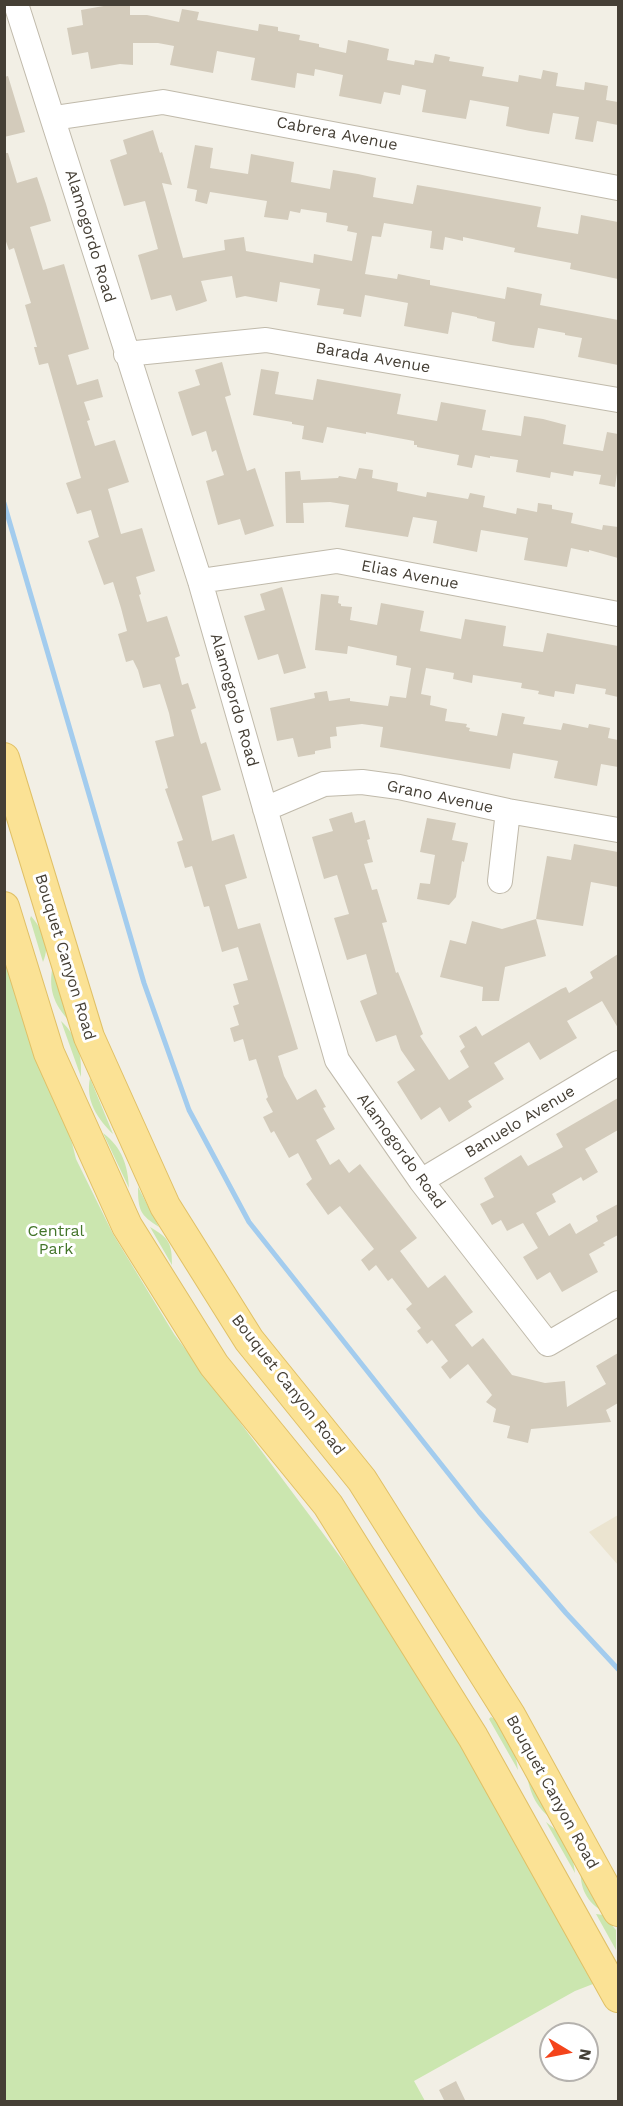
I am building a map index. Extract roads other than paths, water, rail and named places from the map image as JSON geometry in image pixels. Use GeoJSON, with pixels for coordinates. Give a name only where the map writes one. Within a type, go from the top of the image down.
{"type":"FeatureCollection","features":[{"type":"Feature","properties":{"kind":"main road","name":"Bouquet Canyon Road"},"geometry":{"type":"LineString","coordinates":[[4,758],[89,1037],[165,1206],[249,1340],[362,1480],[510,1715],[618,1911]]}},
{"type":"Feature","properties":{"kind":"main road"},"geometry":{"type":"LineString","coordinates":[[4,907],[49,1053],[128,1226],[214,1365],[328,1505],[473,1737],[618,1997]]}},
{"type":"Feature","properties":{"kind":"street","name":"Alamogordo Road"},"geometry":{"type":"LineString","coordinates":[[16,4],[200,581],[337,1060],[421,1181],[548,1344],[618,1303]]}},
{"type":"Feature","properties":{"kind":"street","name":"Cabrera Avenue"},"geometry":{"type":"LineString","coordinates":[[54,118],[163,102],[618,188]]}},
{"type":"Feature","properties":{"kind":"street","name":"Barada Avenue"},"geometry":{"type":"LineString","coordinates":[[126,354],[266,340],[618,400]]}},
{"type":"Feature","properties":{"kind":"street","name":"Elias Avenue"},"geometry":{"type":"LineString","coordinates":[[200,581],[337,561],[618,614]]}},
{"type":"Feature","properties":{"kind":"street","name":"Grano Avenue"},"geometry":{"type":"LineString","coordinates":[[265,809],[324,784],[362,782],[399,787],[508,811],[618,830]]}},
{"type":"Feature","properties":{"kind":"street"},"geometry":{"type":"LineString","coordinates":[[500,881],[508,811]]}},
{"type":"Feature","properties":{"kind":"street","name":"Banuelo Avenue"},"geometry":{"type":"LineString","coordinates":[[421,1181],[618,1063]]}},
{"type":"Feature","properties":{"kind":"waterway"},"geometry":{"type":"LineString","coordinates":[[4,503],[144,983],[189,1110],[249,1222],[479,1512],[566,1613],[618,1669]]}},
{"type":"Feature","properties":{"kind":"park label","name":"Central Park"},"geometry":{"type":"Point","coordinates":[56,1240]}}]}
